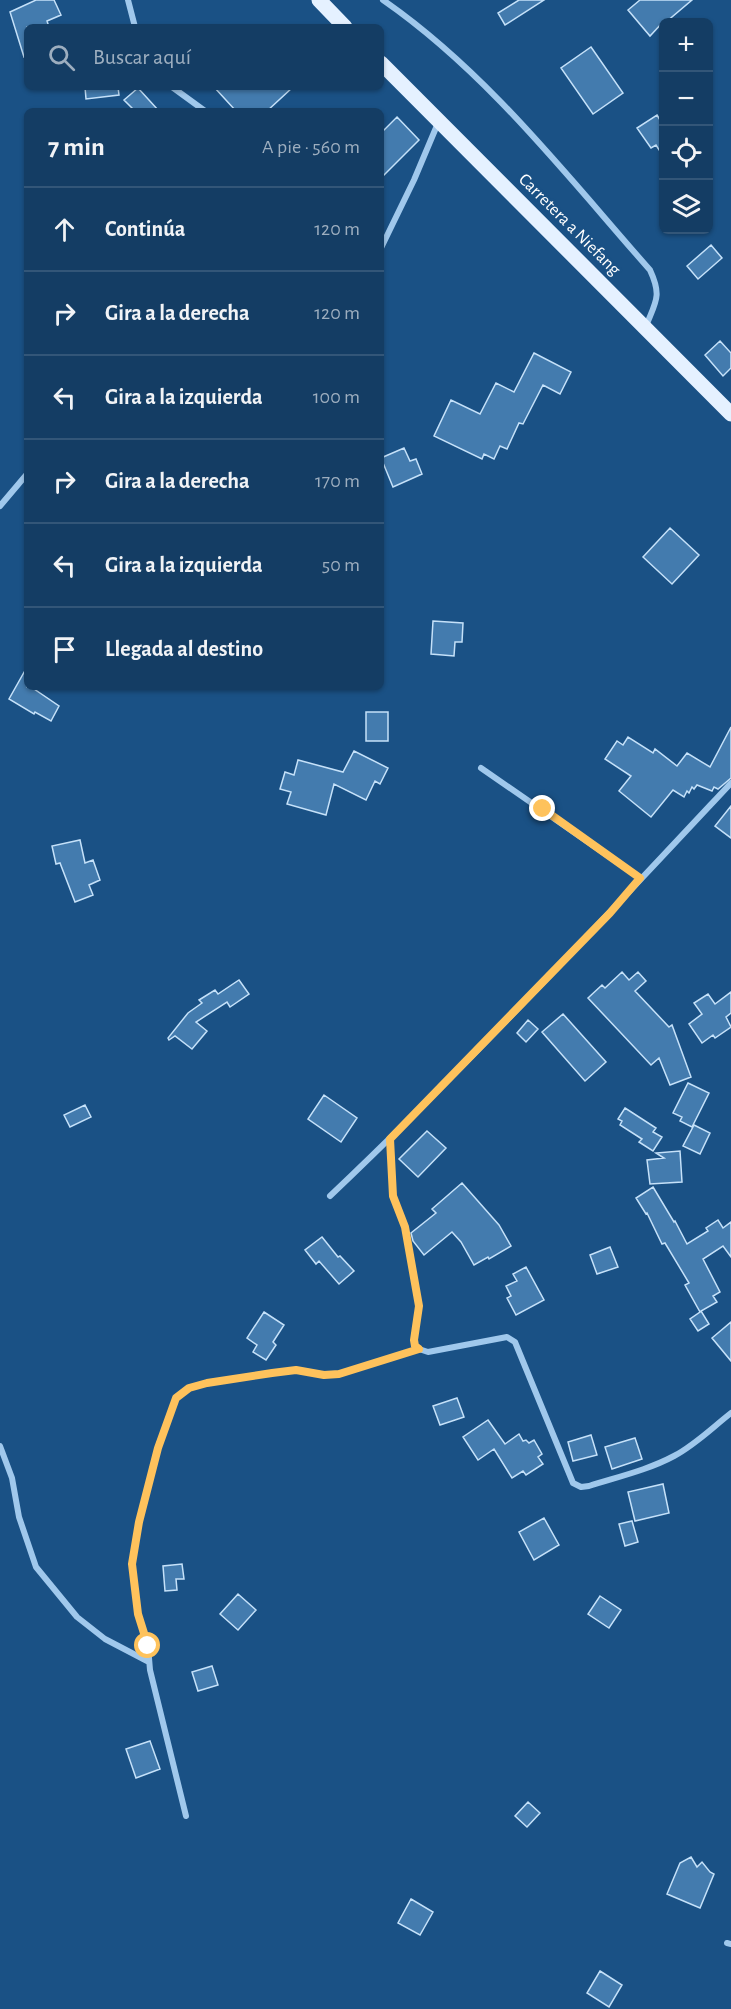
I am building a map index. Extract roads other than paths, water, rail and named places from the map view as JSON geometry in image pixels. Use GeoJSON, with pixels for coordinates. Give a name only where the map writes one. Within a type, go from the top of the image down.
{"type":"FeatureCollection","features":[{"type":"Feature","properties":{"kind":"main road"},"geometry":{"type":"LineString","coordinates":[[319,0],[342,24]]}},
{"type":"Feature","properties":{"kind":"main road","name":"Carretera a Niefang"},"geometry":{"type":"LineString","coordinates":[[384,66],[731,414]]}},
{"type":"Feature","properties":{"kind":"street"},"geometry":{"type":"LineString","coordinates":[[129,0],[134,24]]}},
{"type":"Feature","properties":{"kind":"street"},"geometry":{"type":"LineString","coordinates":[[383,0],[441,45],[507,108],[650,270],[657,286],[657,298],[645,328]]}},
{"type":"Feature","properties":{"kind":"street"},"geometry":{"type":"LineString","coordinates":[[176,90],[201,108]]}},
{"type":"Feature","properties":{"kind":"street"},"geometry":{"type":"LineString","coordinates":[[384,242],[439,121]]}},
{"type":"Feature","properties":{"kind":"street"},"geometry":{"type":"LineString","coordinates":[[0,506],[24,478]]}},
{"type":"Feature","properties":{"kind":"street"},"geometry":{"type":"LineString","coordinates":[[481,768],[640,878]]}},
{"type":"Feature","properties":{"kind":"street"},"geometry":{"type":"LineString","coordinates":[[330,1196],[390,1139],[610,913],[640,878],[731,783]]}},
{"type":"Feature","properties":{"kind":"street"},"geometry":{"type":"LineString","coordinates":[[390,1139],[393,1196],[405,1227],[417,1290],[419,1313],[415,1346],[428,1352],[511,1338],[515,1342],[573,1483],[581,1487],[589,1486],[648,1467],[673,1456],[731,1413]]}},
{"type":"Feature","properties":{"kind":"street"},"geometry":{"type":"LineString","coordinates":[[186,1816],[149,1662],[148,1646],[138,1614],[132,1564],[139,1522],[158,1448],[176,1398],[189,1388],[207,1383],[272,1373],[296,1370],[324,1375],[339,1374],[419,1349]]}},
{"type":"Feature","properties":{"kind":"street"},"geometry":{"type":"LineString","coordinates":[[0,1446],[12,1478],[19,1517],[36,1567],[77,1617],[105,1639],[149,1662]]}}]}
